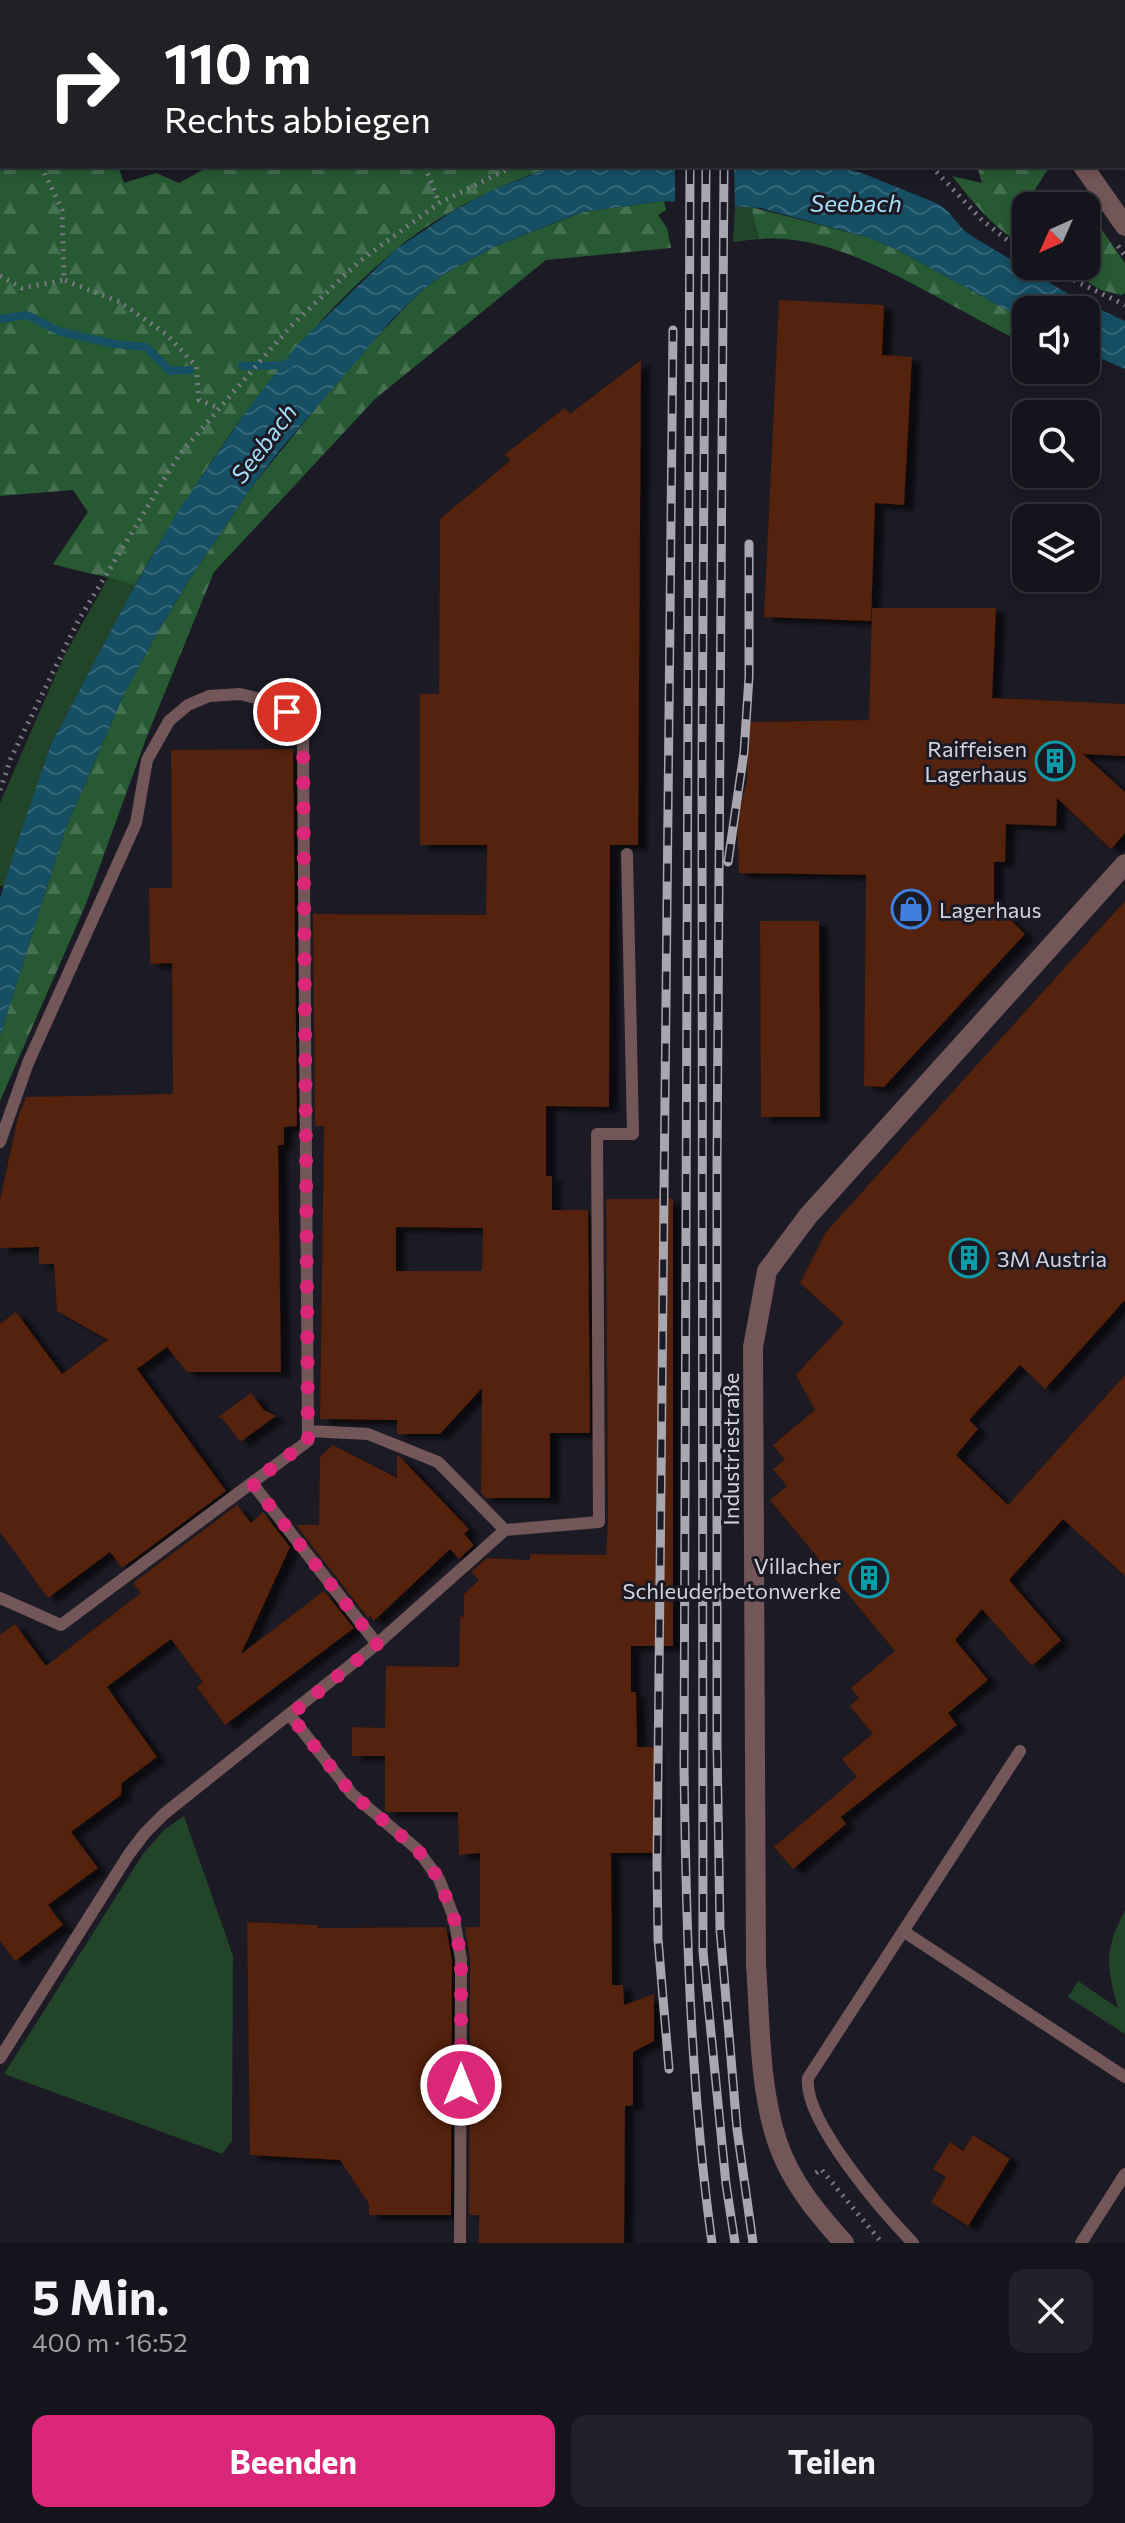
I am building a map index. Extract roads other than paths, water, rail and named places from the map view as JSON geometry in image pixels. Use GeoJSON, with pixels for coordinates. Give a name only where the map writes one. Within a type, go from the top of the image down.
{"type":"FeatureCollection","features":[{"type":"Feature","properties":{"kind":"street"},"geometry":{"type":"LineString","coordinates":[[1084,168],[1125,226]]}},
{"type":"Feature","properties":{"kind":"street","name":"Industriestraße"},"geometry":{"type":"LineString","coordinates":[[844,2243],[812,2207],[777,2143],[762,2049],[756,1964],[753,1347],[767,1271],[808,1216],[1125,864]]}},
{"type":"Feature","properties":{"kind":"lane"},"geometry":{"type":"LineString","coordinates":[[0,1142],[28,1063],[136,823],[147,760],[169,721],[188,705],[209,696],[240,694],[260,699],[287,712],[303,738],[308,1441],[61,1625],[0,1598]]}},
{"type":"Feature","properties":{"kind":"lane"},"geometry":{"type":"LineString","coordinates":[[0,2058],[112,1880],[145,1833],[164,1814],[377,1644],[505,1530],[599,1522],[597,1134],[633,1134],[627,854]]}},
{"type":"Feature","properties":{"kind":"lane"},"geometry":{"type":"LineString","coordinates":[[308,1431],[368,1434],[438,1462],[505,1530]]}},
{"type":"Feature","properties":{"kind":"lane"},"geometry":{"type":"LineString","coordinates":[[252,1483],[377,1644]]}},
{"type":"Feature","properties":{"kind":"lane"},"geometry":{"type":"LineString","coordinates":[[290,1715],[352,1794],[417,1849],[439,1879],[454,1918],[461,1959],[460,2243]]}},
{"type":"Feature","properties":{"kind":"lane"},"geometry":{"type":"LineString","coordinates":[[913,2243],[885,2214],[827,2134],[812,2108],[806,2089],[808,2078],[1020,1751]]}},
{"type":"Feature","properties":{"kind":"lane"},"geometry":{"type":"LineString","coordinates":[[903,1931],[1125,2077]]}},
{"type":"Feature","properties":{"kind":"lane"},"geometry":{"type":"LineString","coordinates":[[1081,2243],[1125,2174]]}},
{"type":"Feature","properties":{"kind":"water","name":"Seebach"},"geometry":{"type":"Polygon","coordinates":[[[549,168],[841,168],[862,173],[936,203],[970,235],[1012,260],[1012,280],[1045,280],[1072,296],[1012,296],[1012,312],[870,238],[760,208],[664,201],[582,212],[496,246],[444,274],[420,292],[389,323],[279,451],[189,580],[155,637],[123,696],[65,830],[0,1036],[0,898],[51,744],[128,598],[178,511],[245,413],[296,346],[395,250],[453,211],[495,189],[549,168]]]}},
{"type":"Feature","properties":{"kind":"water","name":"Seebach"},"geometry":{"type":"Polygon","coordinates":[[[1100,310],[1125,321],[1125,369],[1100,358],[1100,310]]]}},
{"type":"Feature","properties":{"kind":"waterway"},"geometry":{"type":"LineString","coordinates":[[0,319],[27,315],[61,332],[115,344],[146,347],[170,371],[190,370]]}},
{"type":"Feature","properties":{"kind":"waterway"},"geometry":{"type":"LineString","coordinates":[[242,366],[289,365]]}},
{"type":"Feature","properties":{"kind":"railway"},"geometry":{"type":"LineString","coordinates":[[690,168],[684,1764],[694,2064],[712,2243]]}},
{"type":"Feature","properties":{"kind":"railway"},"geometry":{"type":"LineString","coordinates":[[706,168],[702,763],[703,1952],[726,2184],[735,2243]]}},
{"type":"Feature","properties":{"kind":"railway"},"geometry":{"type":"LineString","coordinates":[[724,168],[717,1164],[717,1744],[720,1929],[737,2129],[753,2243]]}},
{"type":"Feature","properties":{"kind":"railway"},"geometry":{"type":"LineString","coordinates":[[669,2069],[658,1939],[657,1865],[673,330]]}},
{"type":"Feature","properties":{"kind":"railway"},"geometry":{"type":"LineString","coordinates":[[728,862],[744,752],[749,677],[749,544]]}},
{"type":"Feature","properties":{"kind":"place","name":"Raiffeisen Lagerhaus"},"geometry":{"type":"Point","coordinates":[1055,761]}},
{"type":"Feature","properties":{"kind":"place","name":"Lagerhaus"},"geometry":{"type":"Point","coordinates":[911,909]}},
{"type":"Feature","properties":{"kind":"place","name":"3M Austria"},"geometry":{"type":"Point","coordinates":[969,1258]}},
{"type":"Feature","properties":{"kind":"place","name":"Villacher Schleuderbetonwerke"},"geometry":{"type":"Point","coordinates":[869,1578]}}]}
